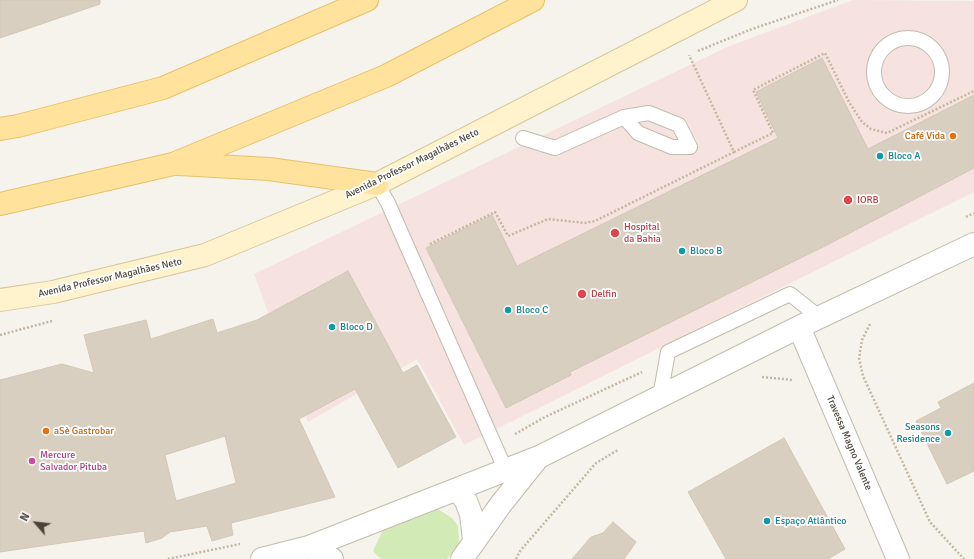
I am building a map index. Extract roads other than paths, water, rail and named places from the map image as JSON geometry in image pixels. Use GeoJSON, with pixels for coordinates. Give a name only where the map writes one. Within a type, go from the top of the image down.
{"type":"FeatureCollection","features":[{"type":"Feature","properties":{"kind":"main road"},"geometry":{"type":"LineString","coordinates":[[0,129],[18,126],[163,88],[367,0]]}},
{"type":"Feature","properties":{"kind":"main road"},"geometry":{"type":"LineString","coordinates":[[0,204],[174,164],[386,76],[533,0]]}},
{"type":"Feature","properties":{"kind":"main road","name":"Avenida Professor Magalhães Neto"},"geometry":{"type":"LineString","coordinates":[[0,300],[53,292],[205,255],[377,184],[736,0]]}},
{"type":"Feature","properties":{"kind":"main road"},"geometry":{"type":"LineString","coordinates":[[174,164],[269,169],[377,184]]}},
{"type":"Feature","properties":{"kind":"street"},"geometry":{"type":"LineString","coordinates":[[262,559],[309,547],[458,490],[539,457],[819,317],[974,244]]}},
{"type":"Feature","properties":{"kind":"street","name":"Travessa Magno Valente"},"geometry":{"type":"LineString","coordinates":[[799,327],[898,559]]}},
{"type":"Feature","properties":{"kind":"street"},"geometry":{"type":"LineString","coordinates":[[462,559],[474,540],[539,457]]}},
{"type":"Feature","properties":{"kind":"street"},"geometry":{"type":"LineString","coordinates":[[458,490],[466,501],[471,514],[474,540]]}},
{"type":"Feature","properties":{"kind":"street"},"geometry":{"type":"LineString","coordinates":[[309,547],[332,559]]}},
{"type":"Feature","properties":{"kind":"lane"},"geometry":{"type":"LineString","coordinates":[[912,37],[923,40],[939,57],[942,68],[941,80],[937,90],[929,98],[919,104],[909,106],[893,102],[880,92],[875,83],[873,71],[875,60],[881,50],[890,42],[900,38],[912,37]]}},
{"type":"Feature","properties":{"kind":"lane"},"geometry":{"type":"LineString","coordinates":[[523,138],[555,148],[624,117],[649,113],[679,126],[690,147],[672,147],[638,133],[624,117]]}},
{"type":"Feature","properties":{"kind":"lane"},"geometry":{"type":"LineString","coordinates":[[377,184],[388,203],[506,471]]}},
{"type":"Feature","properties":{"kind":"lane"},"geometry":{"type":"LineString","coordinates":[[660,397],[668,352],[790,294],[819,317]]}},
{"type":"Feature","properties":{"kind":"place","name":"Café Vida"},"geometry":{"type":"Point","coordinates":[953,136]}},
{"type":"Feature","properties":{"kind":"place","name":"Bloco A"},"geometry":{"type":"Point","coordinates":[880,156]}},
{"type":"Feature","properties":{"kind":"place","name":"IORB"},"geometry":{"type":"Point","coordinates":[848,200]}},
{"type":"Feature","properties":{"kind":"place","name":"Hospital da Bahia"},"geometry":{"type":"Point","coordinates":[615,233]}},
{"type":"Feature","properties":{"kind":"place","name":"Bloco B"},"geometry":{"type":"Point","coordinates":[682,251]}},
{"type":"Feature","properties":{"kind":"place","name":"Delfin"},"geometry":{"type":"Point","coordinates":[582,294]}},
{"type":"Feature","properties":{"kind":"place","name":"Bloco C"},"geometry":{"type":"Point","coordinates":[508,310]}},
{"type":"Feature","properties":{"kind":"place","name":"Bloco D"},"geometry":{"type":"Point","coordinates":[332,327]}},
{"type":"Feature","properties":{"kind":"place","name":"aSè Gastrobar"},"geometry":{"type":"Point","coordinates":[46,431]}},
{"type":"Feature","properties":{"kind":"place","name":"Seasons Residence"},"geometry":{"type":"Point","coordinates":[948,433]}},
{"type":"Feature","properties":{"kind":"place","name":"Mercure Salvador Pituba"},"geometry":{"type":"Point","coordinates":[32,461]}},
{"type":"Feature","properties":{"kind":"place","name":"Espaço Atlântico"},"geometry":{"type":"Point","coordinates":[767,521]}}]}
